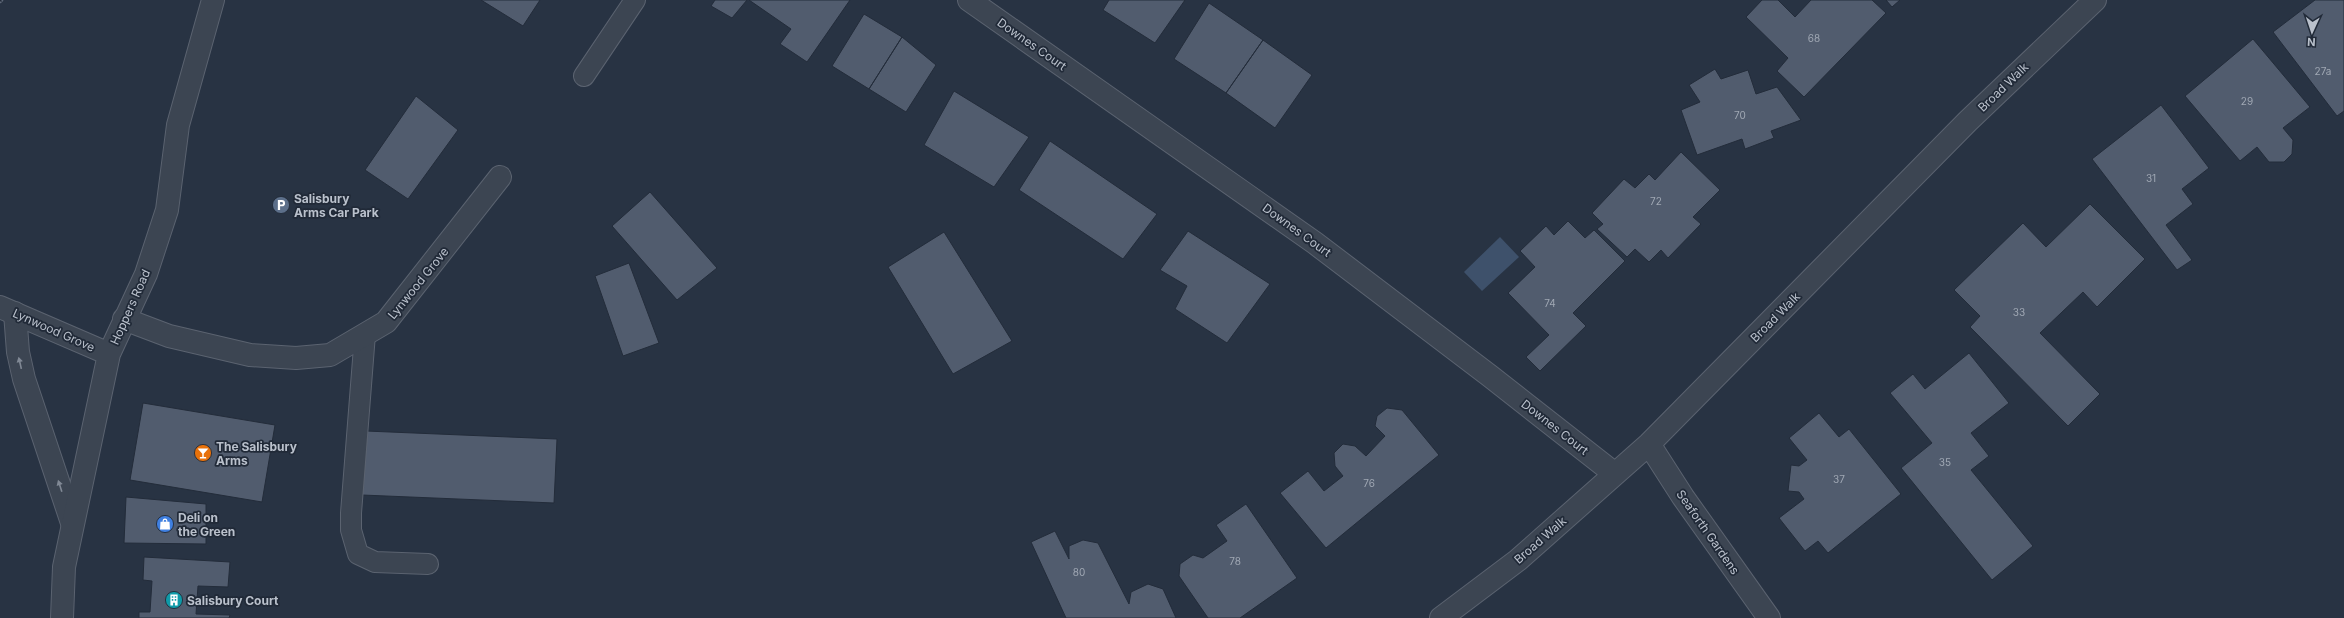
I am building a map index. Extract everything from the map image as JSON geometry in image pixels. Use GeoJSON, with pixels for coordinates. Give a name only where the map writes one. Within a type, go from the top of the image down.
{"type":"FeatureCollection","features":[{"type":"Feature","properties":{"kind":"street","name":"Hoppers Road"},"geometry":{"type":"LineString","coordinates":[[62,618],[64,567],[72,523],[109,354],[146,274],[166,210],[178,125],[213,0]]}},
{"type":"Feature","properties":{"kind":"street","name":"Downes Court"},"geometry":{"type":"LineString","coordinates":[[969,0],[1315,243],[1490,376],[1615,474]]}},
{"type":"Feature","properties":{"kind":"street","name":"Broad Walk"},"geometry":{"type":"LineString","coordinates":[[1441,618],[1518,560],[1649,444],[1968,121],[2095,0]]}},
{"type":"Feature","properties":{"kind":"street","name":"Lynwood Grove"},"geometry":{"type":"LineString","coordinates":[[124,319],[169,336],[250,355],[296,358],[330,355],[386,322],[500,177]]}},
{"type":"Feature","properties":{"kind":"street","name":"Lynwood Grove"},"geometry":{"type":"LineString","coordinates":[[7,310],[109,354]]}},
{"type":"Feature","properties":{"kind":"street"},"geometry":{"type":"LineString","coordinates":[[7,310],[24,379],[72,523]]}},
{"type":"Feature","properties":{"kind":"street","name":"Seaforth Gardens"},"geometry":{"type":"LineString","coordinates":[[1649,444],[1683,497],[1769,618]]}},
{"type":"Feature","properties":{"kind":"lane"},"geometry":{"type":"LineString","coordinates":[[584,76],[635,0]]}},
{"type":"Feature","properties":{"kind":"lane"},"geometry":{"type":"LineString","coordinates":[[365,334],[350,513],[354,544],[358,554],[375,562],[428,564]]}},
{"type":"Feature","properties":{"kind":"water"},"geometry":{"type":"Polygon","coordinates":[[[1500,237],[1519,257],[1482,291],[1464,272],[1500,237]]]}},
{"type":"Feature","properties":{"kind":"building"},"geometry":{"type":"Polygon","coordinates":[[[481,0],[540,0],[523,26],[481,0]]]}},
{"type":"Feature","properties":{"kind":"building"},"geometry":{"type":"Polygon","coordinates":[[[715,0],[747,0],[732,18],[711,6],[715,0]]]}},
{"type":"Feature","properties":{"kind":"building"},"geometry":{"type":"Polygon","coordinates":[[[749,0],[850,0],[807,62],[780,44],[791,29],[749,0]]]}},
{"type":"Feature","properties":{"kind":"building"},"geometry":{"type":"Polygon","coordinates":[[[1109,0],[1185,0],[1155,43],[1103,10],[1109,0]]]}},
{"type":"Feature","properties":{"kind":"building"},"geometry":{"type":"Polygon","coordinates":[[[1762,0],[1778,0],[1795,17],[1811,0],[1872,0],[1886,13],[1804,97],[1777,71],[1788,58],[1746,17],[1762,0]]]}},
{"type":"Feature","properties":{"kind":"building"},"geometry":{"type":"Polygon","coordinates":[[[1886,0],[1900,0],[1892,7],[1886,0]]]}},
{"type":"Feature","properties":{"kind":"building"},"geometry":{"type":"Polygon","coordinates":[[[2315,0],[2344,0],[2344,111],[2337,116],[2273,32],[2315,0]]]}},
{"type":"Feature","properties":{"kind":"building"},"geometry":{"type":"Polygon","coordinates":[[[1209,3],[1263,40],[1226,93],[1174,59],[1209,3]]]}},
{"type":"Feature","properties":{"kind":"building"},"geometry":{"type":"Polygon","coordinates":[[[864,14],[902,37],[869,89],[832,66],[864,14]]]}},
{"type":"Feature","properties":{"kind":"building"},"geometry":{"type":"Polygon","coordinates":[[[902,37],[936,65],[906,112],[869,89],[902,37]]]}},
{"type":"Feature","properties":{"kind":"building"},"geometry":{"type":"Polygon","coordinates":[[[2253,39],[2310,107],[2283,128],[2293,140],[2292,154],[2284,162],[2269,162],[2257,147],[2240,161],[2185,96],[2253,39]]]}},
{"type":"Feature","properties":{"kind":"building"},"geometry":{"type":"Polygon","coordinates":[[[1263,40],[1312,75],[1275,128],[1226,93],[1263,40]]]}},
{"type":"Feature","properties":{"kind":"building"},"geometry":{"type":"Polygon","coordinates":[[[1715,69],[1721,79],[1748,70],[1756,94],[1777,87],[1801,120],[1771,131],[1774,138],[1745,149],[1742,139],[1697,155],[1681,110],[1700,102],[1689,85],[1715,69]]]}},
{"type":"Feature","properties":{"kind":"building"},"geometry":{"type":"Polygon","coordinates":[[[954,91],[1029,137],[994,187],[924,145],[954,91]]]}},
{"type":"Feature","properties":{"kind":"building"},"geometry":{"type":"Polygon","coordinates":[[[416,96],[458,130],[408,199],[365,170],[416,96]]]}},
{"type":"Feature","properties":{"kind":"building"},"geometry":{"type":"Polygon","coordinates":[[[2161,105],[2209,168],[2182,189],[2193,204],[2166,225],[2192,260],[2177,270],[2092,159],[2161,105]]]}},
{"type":"Feature","properties":{"kind":"building"},"geometry":{"type":"Polygon","coordinates":[[[1050,141],[1157,214],[1123,259],[1019,190],[1050,141]]]}},
{"type":"Feature","properties":{"kind":"building"},"geometry":{"type":"Polygon","coordinates":[[[1681,152],[1720,190],[1693,217],[1701,224],[1668,258],[1661,250],[1649,262],[1635,249],[1627,257],[1597,229],[1603,224],[1592,213],[1624,179],[1635,188],[1649,174],[1655,180],[1681,152]]]}},
{"type":"Feature","properties":{"kind":"building"},"geometry":{"type":"Polygon","coordinates":[[[650,192],[717,268],[677,300],[612,226],[650,192]]]}},
{"type":"Feature","properties":{"kind":"building"},"geometry":{"type":"Polygon","coordinates":[[[2090,204],[2145,259],[2097,307],[2083,292],[2040,333],[2100,394],[2068,426],[1970,327],[1980,316],[1954,290],[2023,223],[2046,247],[2090,204]]]}},
{"type":"Feature","properties":{"kind":"building"},"geometry":{"type":"Polygon","coordinates":[[[1568,221],[1585,238],[1594,230],[1625,261],[1573,313],[1586,326],[1540,371],[1526,357],[1549,335],[1508,293],[1535,267],[1520,251],[1546,226],[1554,235],[1568,221]]]}},
{"type":"Feature","properties":{"kind":"building"},"geometry":{"type":"Polygon","coordinates":[[[1188,231],[1270,284],[1227,343],[1175,309],[1187,286],[1160,270],[1188,231]]]}},
{"type":"Feature","properties":{"kind":"building"},"geometry":{"type":"Polygon","coordinates":[[[944,232],[1012,341],[953,374],[888,267],[944,232]]]}},
{"type":"Feature","properties":{"kind":"building"},"geometry":{"type":"Polygon","coordinates":[[[629,263],[659,343],[623,356],[595,276],[629,263]]]}},
{"type":"Feature","properties":{"kind":"building"},"geometry":{"type":"Polygon","coordinates":[[[1969,353],[2009,403],[1971,433],[1989,456],[1971,470],[2033,546],[1992,580],[1901,468],[1932,443],[1890,393],[1913,374],[1925,389],[1969,353]]]}},
{"type":"Feature","properties":{"kind":"building","name":"The Salisbury Arms"},"geometry":{"type":"Polygon","coordinates":[[[143,403],[275,425],[262,502],[130,480],[143,403]]]}},
{"type":"Feature","properties":{"kind":"building"},"geometry":{"type":"Polygon","coordinates":[[[1387,408],[1402,410],[1439,455],[1326,548],[1280,493],[1308,471],[1324,491],[1343,476],[1335,466],[1334,453],[1343,444],[1355,446],[1366,456],[1385,436],[1375,426],[1377,416],[1387,408]]]}},
{"type":"Feature","properties":{"kind":"building"},"geometry":{"type":"Polygon","coordinates":[[[1819,413],[1839,437],[1849,429],[1901,494],[1828,553],[1818,541],[1805,551],[1779,518],[1804,499],[1799,492],[1788,491],[1791,465],[1799,466],[1807,460],[1789,438],[1819,413]]]}},
{"type":"Feature","properties":{"kind":"building"},"geometry":{"type":"Polygon","coordinates":[[[366,431],[557,439],[554,503],[362,495],[366,431]]]}},
{"type":"Feature","properties":{"kind":"building","name":"Deli on the Green"},"geometry":{"type":"Polygon","coordinates":[[[126,497],[206,504],[206,544],[124,543],[126,497]]]}},
{"type":"Feature","properties":{"kind":"building"},"geometry":{"type":"Polygon","coordinates":[[[1246,504],[1297,578],[1240,618],[1208,618],[1179,576],[1180,564],[1193,555],[1203,558],[1227,541],[1216,525],[1246,504]]]}},
{"type":"Feature","properties":{"kind":"building"},"geometry":{"type":"Polygon","coordinates":[[[1055,531],[1069,559],[1069,546],[1083,540],[1098,543],[1129,604],[1131,592],[1148,584],[1163,589],[1176,618],[1066,618],[1031,542],[1055,531]]]}},
{"type":"Feature","properties":{"kind":"building","name":"Salisbury Court"},"geometry":{"type":"Polygon","coordinates":[[[144,557],[230,562],[228,587],[198,586],[196,614],[230,615],[229,618],[139,618],[139,612],[150,612],[152,581],[143,580],[144,557]]]}},
{"type":"Feature","properties":{"kind":"place","name":"Salisbury Arms Car Park"},"geometry":{"type":"Point","coordinates":[281,205]}},
{"type":"Feature","properties":{"kind":"place","name":"The Salisbury Arms"},"geometry":{"type":"Point","coordinates":[203,453]}},
{"type":"Feature","properties":{"kind":"place","name":"Deli on the Green"},"geometry":{"type":"Point","coordinates":[165,524]}},
{"type":"Feature","properties":{"kind":"place","name":"Salisbury Court"},"geometry":{"type":"Point","coordinates":[174,600]}}]}
